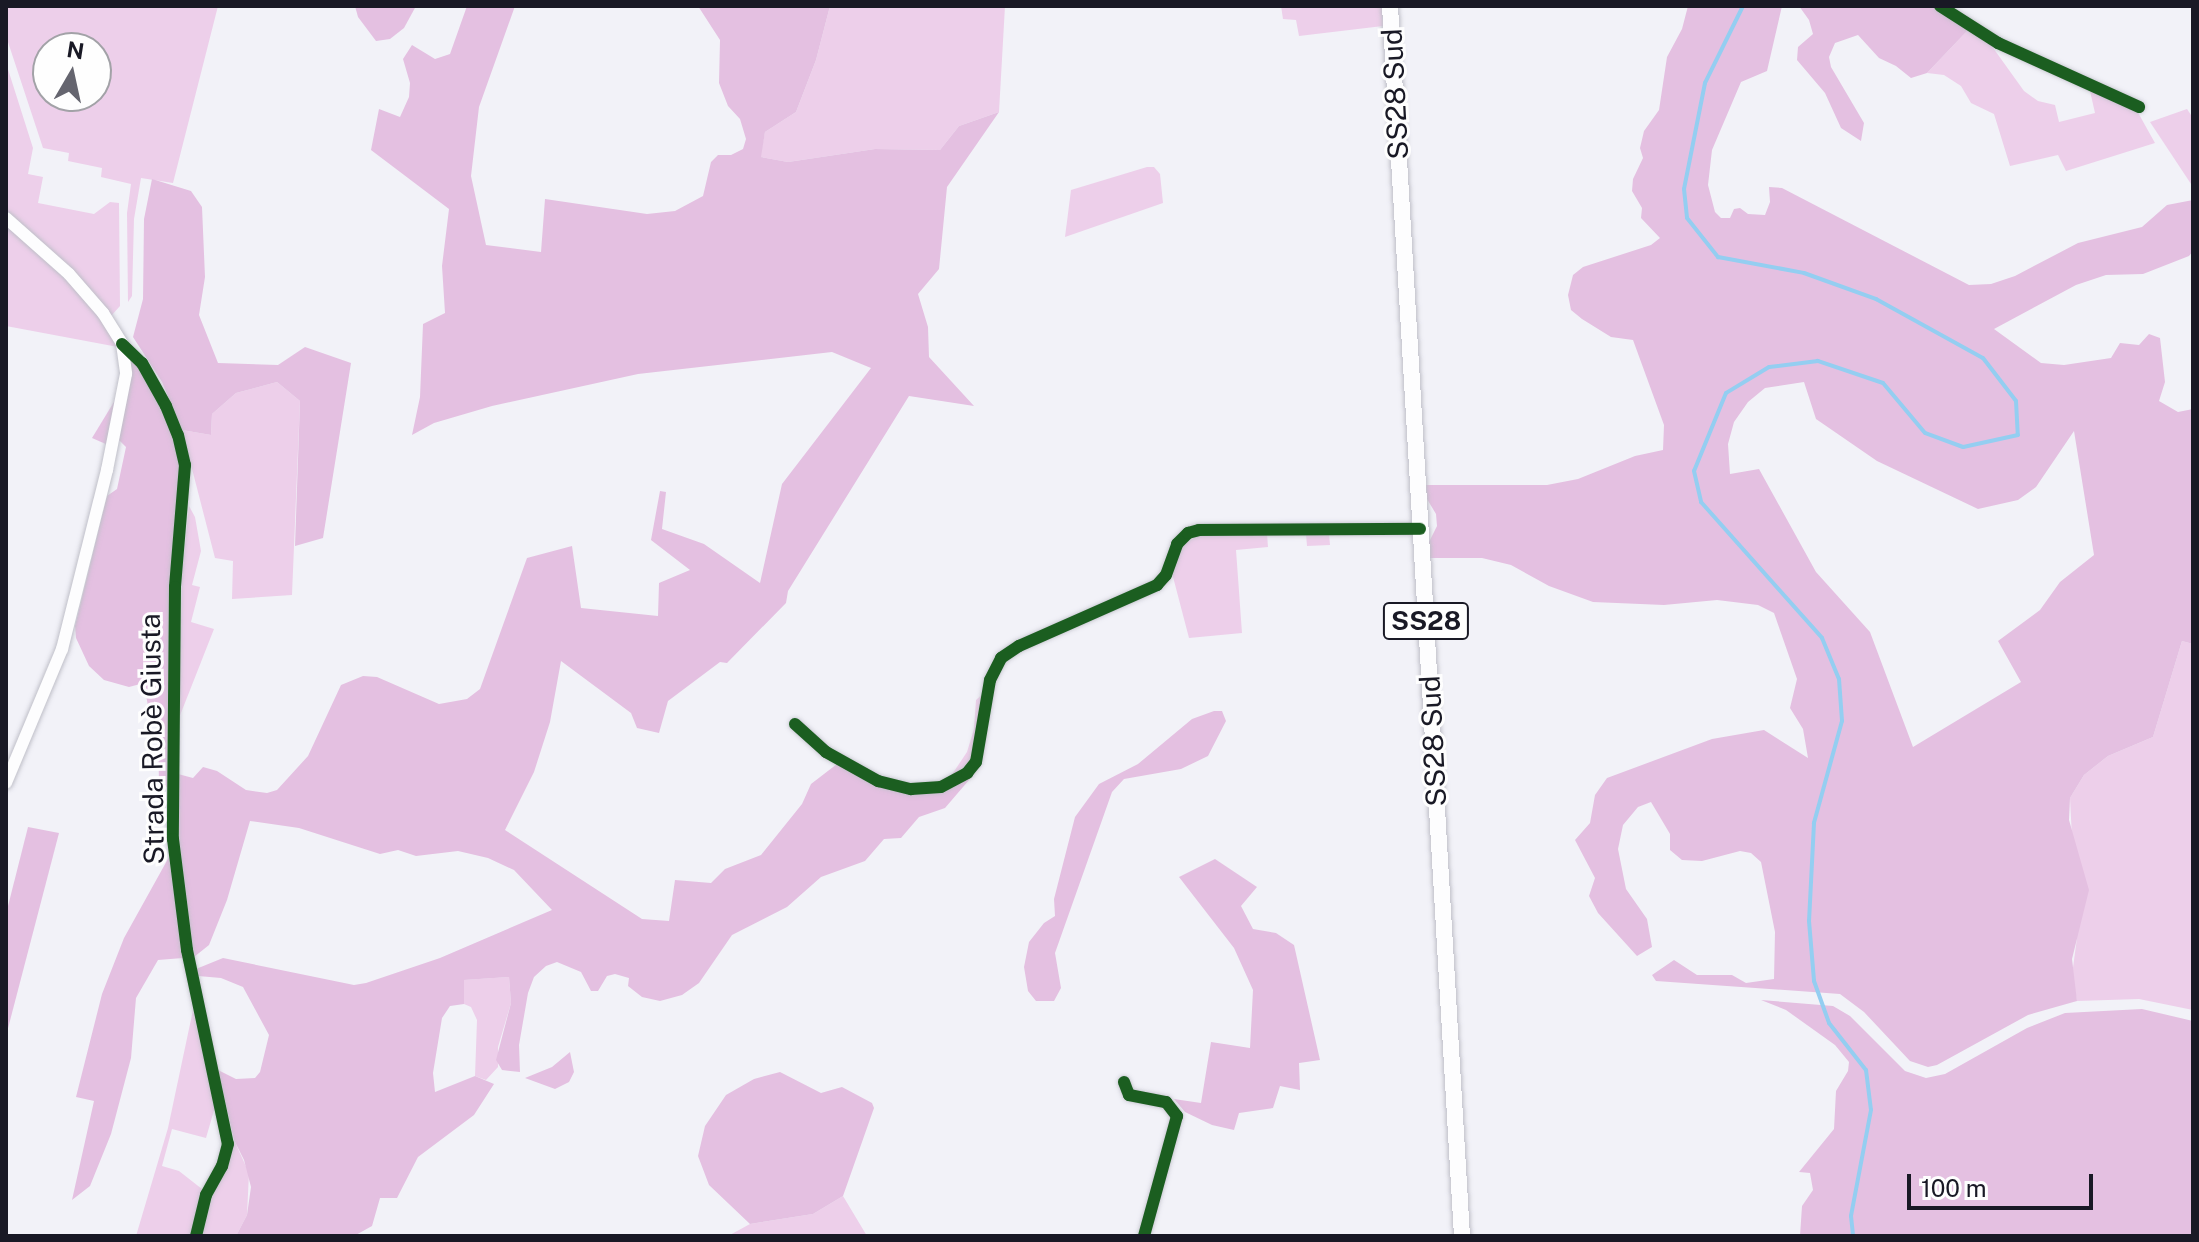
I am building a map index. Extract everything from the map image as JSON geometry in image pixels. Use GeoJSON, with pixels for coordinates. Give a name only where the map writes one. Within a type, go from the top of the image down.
{"type":"FeatureCollection","features":[{"type":"Feature","properties":{"kind":"main road","name":"SS28 Sud"},"geometry":{"type":"LineString","coordinates":[[1390,6],[1462,1236]]}},
{"type":"Feature","properties":{"kind":"street"},"geometry":{"type":"LineString","coordinates":[[1940,6],[1998,43],[2139,107]]}},
{"type":"Feature","properties":{"kind":"street"},"geometry":{"type":"LineString","coordinates":[[6,218],[69,274],[103,313],[122,344],[125,385],[65,638],[6,783]]}},
{"type":"Feature","properties":{"kind":"street","name":"Strada Robè Giusta"},"geometry":{"type":"LineString","coordinates":[[122,344],[139,358],[166,406],[185,465],[175,587],[173,839],[187,950],[228,1144],[222,1166],[206,1195],[196,1236]]}},
{"type":"Feature","properties":{"kind":"street"},"geometry":{"type":"LineString","coordinates":[[795,724],[826,752],[878,781],[911,789],[941,787],[967,773],[976,762],[990,680],[1001,658],[1019,646],[1154,588],[1164,578],[1177,544],[1188,533],[1199,530],[1420,529]]}},
{"type":"Feature","properties":{"kind":"street"},"geometry":{"type":"LineString","coordinates":[[1124,1082],[1129,1095],[1166,1102],[1177,1116],[1144,1236]]}},
{"type":"Feature","properties":{"kind":"shaded area"},"geometry":{"type":"Polygon","coordinates":[[[6,6],[218,6],[173,183],[141,178],[134,219],[132,296],[128,302],[127,213],[131,184],[101,177],[102,168],[68,161],[69,153],[43,148],[6,36],[6,6]]]}},
{"type":"Feature","properties":{"kind":"shaded area"},"geometry":{"type":"Polygon","coordinates":[[[355,6],[416,6],[404,28],[390,39],[376,41],[358,17],[355,6]]]}},
{"type":"Feature","properties":{"kind":"shaded area"},"geometry":{"type":"Polygon","coordinates":[[[467,6],[515,6],[479,107],[471,176],[486,245],[541,252],[545,199],[647,214],[675,211],[703,196],[711,162],[718,155],[731,155],[743,149],[746,139],[740,119],[728,106],[719,83],[720,40],[698,6],[830,6],[816,60],[796,112],[765,132],[761,157],[788,162],[875,149],[940,150],[959,126],[999,112],[947,187],[939,269],[918,294],[928,327],[929,357],[974,406],[909,396],[788,591],[786,603],[727,663],[720,662],[668,701],[659,733],[637,728],[631,713],[561,661],[550,722],[534,772],[505,830],[642,919],[669,921],[675,880],[711,883],[725,869],[761,855],[802,804],[811,784],[837,764],[883,787],[962,781],[975,773],[945,808],[919,817],[901,838],[884,839],[865,861],[821,877],[787,907],[732,935],[699,983],[682,995],[660,1001],[642,997],[628,986],[629,978],[615,974],[607,976],[598,991],[591,991],[581,972],[557,962],[546,966],[534,977],[528,993],[519,1045],[520,1072],[502,1070],[496,1060],[511,1003],[509,977],[464,980],[464,1004],[450,1006],[442,1018],[433,1073],[435,1092],[475,1076],[494,1084],[474,1115],[418,1157],[397,1198],[380,1198],[372,1226],[354,1236],[236,1236],[247,1215],[251,1187],[244,1160],[234,1140],[218,1070],[236,1079],[255,1078],[260,1072],[269,1035],[243,987],[221,978],[198,976],[196,969],[223,958],[354,985],[440,958],[552,910],[514,870],[488,858],[458,851],[416,856],[398,850],[380,854],[299,828],[250,821],[227,900],[209,945],[194,957],[179,838],[178,774],[193,778],[203,767],[217,771],[246,790],[267,793],[277,790],[308,756],[341,685],[363,676],[377,677],[439,704],[467,699],[480,689],[527,558],[572,546],[581,608],[658,616],[659,583],[690,570],[651,540],[660,491],[666,492],[662,529],[704,544],[760,583],[782,484],[871,368],[832,352],[638,374],[492,406],[434,423],[412,435],[420,397],[423,324],[445,313],[442,266],[449,209],[371,150],[379,109],[400,117],[409,97],[410,83],[403,59],[412,45],[435,59],[450,54],[467,6]]]}},
{"type":"Feature","properties":{"kind":"shaded area"},"geometry":{"type":"Polygon","coordinates":[[[830,6],[1005,6],[999,112],[959,126],[940,150],[875,149],[788,162],[760,157],[765,132],[796,112],[816,60],[830,6]]]}},
{"type":"Feature","properties":{"kind":"shaded area"},"geometry":{"type":"Polygon","coordinates":[[[1281,6],[1382,6],[1383,26],[1299,36],[1296,20],[1283,19],[1281,6]]]}},
{"type":"Feature","properties":{"kind":"shaded area"},"geometry":{"type":"Polygon","coordinates":[[[1688,6],[1782,6],[1767,71],[1741,82],[1712,150],[1708,185],[1715,212],[1721,218],[1730,218],[1734,209],[1740,208],[1748,214],[1765,215],[1770,202],[1769,187],[1782,188],[1969,285],[1991,284],[2015,276],[2078,243],[2142,227],[2167,205],[2193,200],[2193,251],[2189,256],[2143,274],[2106,275],[2076,285],[1994,329],[2041,363],[2064,365],[2111,358],[2120,343],[2139,345],[2149,334],[2160,338],[2165,382],[2159,401],[2178,412],[2193,409],[2193,644],[2182,641],[2153,737],[2108,756],[2084,775],[2070,798],[2069,820],[2089,890],[2072,959],[2077,1001],[2028,1015],[1937,1065],[1928,1067],[1910,1061],[1864,1012],[1840,994],[1656,981],[1652,975],[1674,960],[1697,975],[1732,975],[1746,983],[1774,979],[1775,932],[1761,862],[1751,853],[1740,851],[1702,861],[1682,860],[1670,850],[1670,834],[1651,802],[1638,807],[1623,825],[1618,849],[1626,889],[1647,919],[1652,947],[1637,956],[1598,913],[1589,896],[1595,878],[1575,840],[1590,823],[1595,795],[1607,778],[1712,739],[1764,730],[1808,758],[1803,729],[1790,708],[1797,679],[1774,613],[1758,605],[1717,600],[1664,605],[1593,602],[1549,586],[1511,565],[1482,558],[1430,558],[1429,542],[1437,526],[1436,514],[1427,499],[1426,485],[1547,485],[1578,479],[1635,456],[1663,450],[1664,425],[1633,340],[1611,337],[1582,319],[1571,310],[1568,295],[1573,275],[1583,267],[1651,245],[1660,238],[1641,218],[1642,208],[1632,191],[1633,179],[1643,158],[1640,148],[1644,131],[1659,110],[1667,57],[1682,29],[1688,6]],[[1804,382],[1765,388],[1748,402],[1734,422],[1728,444],[1730,474],[1759,469],[1816,572],[1870,632],[1913,747],[2021,682],[1998,641],[2040,610],[2060,582],[2094,555],[2074,431],[2036,487],[2018,500],[1978,509],[1877,461],[1816,419],[1804,382]]]}},
{"type":"Feature","properties":{"kind":"shaded area"},"geometry":{"type":"Polygon","coordinates":[[[1799,6],[1934,6],[1968,30],[1927,73],[1911,78],[1879,58],[1858,35],[1835,43],[1829,57],[1831,67],[1864,123],[1861,141],[1841,128],[1825,93],[1797,60],[1798,47],[1813,34],[1809,20],[1799,6]]]}},
{"type":"Feature","properties":{"kind":"shaded area"},"geometry":{"type":"Polygon","coordinates":[[[1968,30],[1991,45],[2024,91],[2038,101],[2055,105],[2059,122],[2095,113],[2090,91],[2136,109],[2155,143],[2066,171],[2058,155],[2010,166],[1994,114],[1971,103],[1961,86],[1944,75],[1927,73],[1968,30]]]}},
{"type":"Feature","properties":{"kind":"shaded area"},"geometry":{"type":"Polygon","coordinates":[[[6,63],[33,148],[28,174],[43,177],[38,203],[94,214],[110,202],[119,203],[120,306],[111,316],[6,210],[6,63]]]}},
{"type":"Feature","properties":{"kind":"shaded area"},"geometry":{"type":"Polygon","coordinates":[[[2187,109],[2193,118],[2193,187],[2150,122],[2187,109]]]}},
{"type":"Feature","properties":{"kind":"shaded area"},"geometry":{"type":"Polygon","coordinates":[[[1154,167],[1160,174],[1163,203],[1065,237],[1071,190],[1154,167]]]}},
{"type":"Feature","properties":{"kind":"shaded area"},"geometry":{"type":"Polygon","coordinates":[[[152,179],[191,191],[202,207],[205,277],[199,315],[218,363],[278,365],[305,347],[351,363],[323,538],[295,546],[300,401],[277,382],[236,393],[212,414],[211,435],[182,430],[162,382],[133,337],[143,299],[144,219],[152,179]]]}},
{"type":"Feature","properties":{"kind":"shaded area"},"geometry":{"type":"Polygon","coordinates":[[[6,225],[76,289],[103,322],[118,347],[6,326],[6,225]]]}},
{"type":"Feature","properties":{"kind":"shaded area"},"geometry":{"type":"Polygon","coordinates":[[[132,358],[162,407],[176,444],[180,467],[169,592],[167,787],[159,784],[158,727],[151,724],[144,683],[129,687],[104,680],[89,666],[76,638],[75,626],[107,496],[117,489],[126,447],[119,440],[132,358]]]}},
{"type":"Feature","properties":{"kind":"shaded area"},"geometry":{"type":"Polygon","coordinates":[[[277,382],[300,401],[292,595],[232,599],[233,561],[215,558],[182,430],[211,435],[212,414],[236,393],[277,382]]]}},
{"type":"Feature","properties":{"kind":"shaded area"},"geometry":{"type":"Polygon","coordinates":[[[120,392],[108,445],[92,438],[120,392]]]}},
{"type":"Feature","properties":{"kind":"shaded area"},"geometry":{"type":"Polygon","coordinates":[[[189,506],[195,517],[201,551],[192,585],[200,587],[191,622],[214,629],[179,718],[182,575],[189,506]]]}},
{"type":"Feature","properties":{"kind":"shaded area"},"geometry":{"type":"Polygon","coordinates":[[[1267,534],[1268,547],[1236,550],[1242,633],[1189,638],[1172,573],[1179,548],[1198,535],[1267,534]]]}},
{"type":"Feature","properties":{"kind":"shaded area"},"geometry":{"type":"Polygon","coordinates":[[[1306,534],[1329,534],[1330,545],[1307,546],[1306,534]]]}},
{"type":"Feature","properties":{"kind":"shaded area"},"geometry":{"type":"Polygon","coordinates":[[[2182,641],[2193,644],[2193,1010],[2139,999],[2077,1001],[2072,975],[2077,938],[2070,798],[2084,775],[2108,756],[2153,737],[2182,641]]]}},
{"type":"Feature","properties":{"kind":"shaded area"},"geometry":{"type":"Polygon","coordinates":[[[985,692],[973,759],[949,779],[967,752],[974,729],[976,700],[985,692]]]}},
{"type":"Feature","properties":{"kind":"shaded area"},"geometry":{"type":"Polygon","coordinates":[[[1222,711],[1226,721],[1208,756],[1181,769],[1124,779],[1112,792],[1055,953],[1061,988],[1054,1001],[1036,1001],[1028,991],[1024,967],[1029,942],[1044,923],[1055,916],[1054,899],[1075,817],[1099,784],[1138,764],[1192,719],[1222,711]]]}},
{"type":"Feature","properties":{"kind":"shaded area"},"geometry":{"type":"Polygon","coordinates":[[[28,827],[59,833],[6,1036],[6,914],[28,827]]]}},
{"type":"Feature","properties":{"kind":"shaded area"},"geometry":{"type":"Polygon","coordinates":[[[169,857],[183,958],[158,960],[136,998],[131,1058],[111,1134],[90,1186],[72,1200],[94,1101],[76,1097],[102,994],[124,938],[169,857]]]}},
{"type":"Feature","properties":{"kind":"shaded area"},"geometry":{"type":"Polygon","coordinates":[[[1215,859],[1257,887],[1241,906],[1253,929],[1276,933],[1294,945],[1320,1060],[1299,1063],[1300,1090],[1280,1086],[1273,1108],[1239,1113],[1234,1130],[1212,1125],[1185,1112],[1174,1099],[1201,1103],[1211,1042],[1250,1048],[1253,990],[1234,948],[1179,877],[1215,859]]]}},
{"type":"Feature","properties":{"kind":"shaded area"},"geometry":{"type":"Polygon","coordinates":[[[509,977],[511,1003],[498,1047],[498,1067],[486,1080],[475,1076],[477,1020],[471,1007],[464,1004],[463,980],[509,977]]]}},
{"type":"Feature","properties":{"kind":"shaded area"},"geometry":{"type":"Polygon","coordinates":[[[1761,1000],[1833,1006],[1850,1016],[1905,1071],[1926,1078],[1945,1074],[2027,1028],[2065,1013],[2142,1009],[2193,1021],[2193,1236],[1800,1236],[1802,1206],[1813,1190],[1810,1173],[1799,1172],[1834,1129],[1836,1091],[1848,1071],[1849,1062],[1835,1045],[1786,1010],[1761,1000]]]}},
{"type":"Feature","properties":{"kind":"shaded area"},"geometry":{"type":"Polygon","coordinates":[[[193,1010],[215,1107],[206,1138],[172,1129],[162,1166],[179,1171],[202,1189],[191,1236],[136,1236],[168,1128],[193,1010]]]}},
{"type":"Feature","properties":{"kind":"shaded area"},"geometry":{"type":"Polygon","coordinates":[[[570,1052],[574,1072],[569,1082],[555,1089],[525,1078],[552,1067],[570,1052]]]}},
{"type":"Feature","properties":{"kind":"shaded area"},"geometry":{"type":"Polygon","coordinates":[[[780,1072],[821,1093],[842,1087],[872,1103],[874,1108],[843,1196],[813,1214],[750,1224],[709,1185],[698,1156],[705,1126],[726,1095],[754,1079],[780,1072]]]}},
{"type":"Feature","properties":{"kind":"shaded area"},"geometry":{"type":"Polygon","coordinates":[[[234,1140],[249,1173],[247,1215],[236,1236],[202,1236],[212,1197],[228,1165],[234,1140]]]}},
{"type":"Feature","properties":{"kind":"shaded area"},"geometry":{"type":"Polygon","coordinates":[[[843,1196],[867,1236],[728,1236],[750,1224],[813,1214],[843,1196]]]}},
{"type":"Feature","properties":{"kind":"waterway"},"geometry":{"type":"LineString","coordinates":[[1743,6],[1705,83],[1684,189],[1687,218],[1718,257],[1804,273],[1876,299],[1983,358],[2016,401],[2018,435],[1963,447],[1925,433],[1883,383],[1818,361],[1769,367],[1726,393],[1694,471],[1701,502],[1822,638],[1839,679],[1842,721],[1814,823],[1809,921],[1814,981],[1829,1023],[1866,1070],[1871,1110],[1851,1216],[1853,1236]]}},
{"type":"Feature","properties":{"kind":"cycle path"},"geometry":{"type":"LineString","coordinates":[[1940,6],[1998,43],[2139,107]]}},
{"type":"Feature","properties":{"kind":"cycle path"},"geometry":{"type":"LineString","coordinates":[[122,344],[142,363],[166,406],[178,435],[185,465],[175,587],[173,839],[187,950],[228,1144],[222,1166],[206,1195],[196,1236]]}},
{"type":"Feature","properties":{"kind":"cycle path"},"geometry":{"type":"LineString","coordinates":[[795,724],[826,752],[878,781],[911,789],[941,787],[967,773],[976,762],[990,680],[1001,658],[1019,646],[1157,585],[1166,575],[1177,544],[1188,533],[1199,530],[1420,529]]}},
{"type":"Feature","properties":{"kind":"cycle path"},"geometry":{"type":"LineString","coordinates":[[1124,1082],[1129,1095],[1166,1102],[1177,1116],[1144,1236]]}}]}
